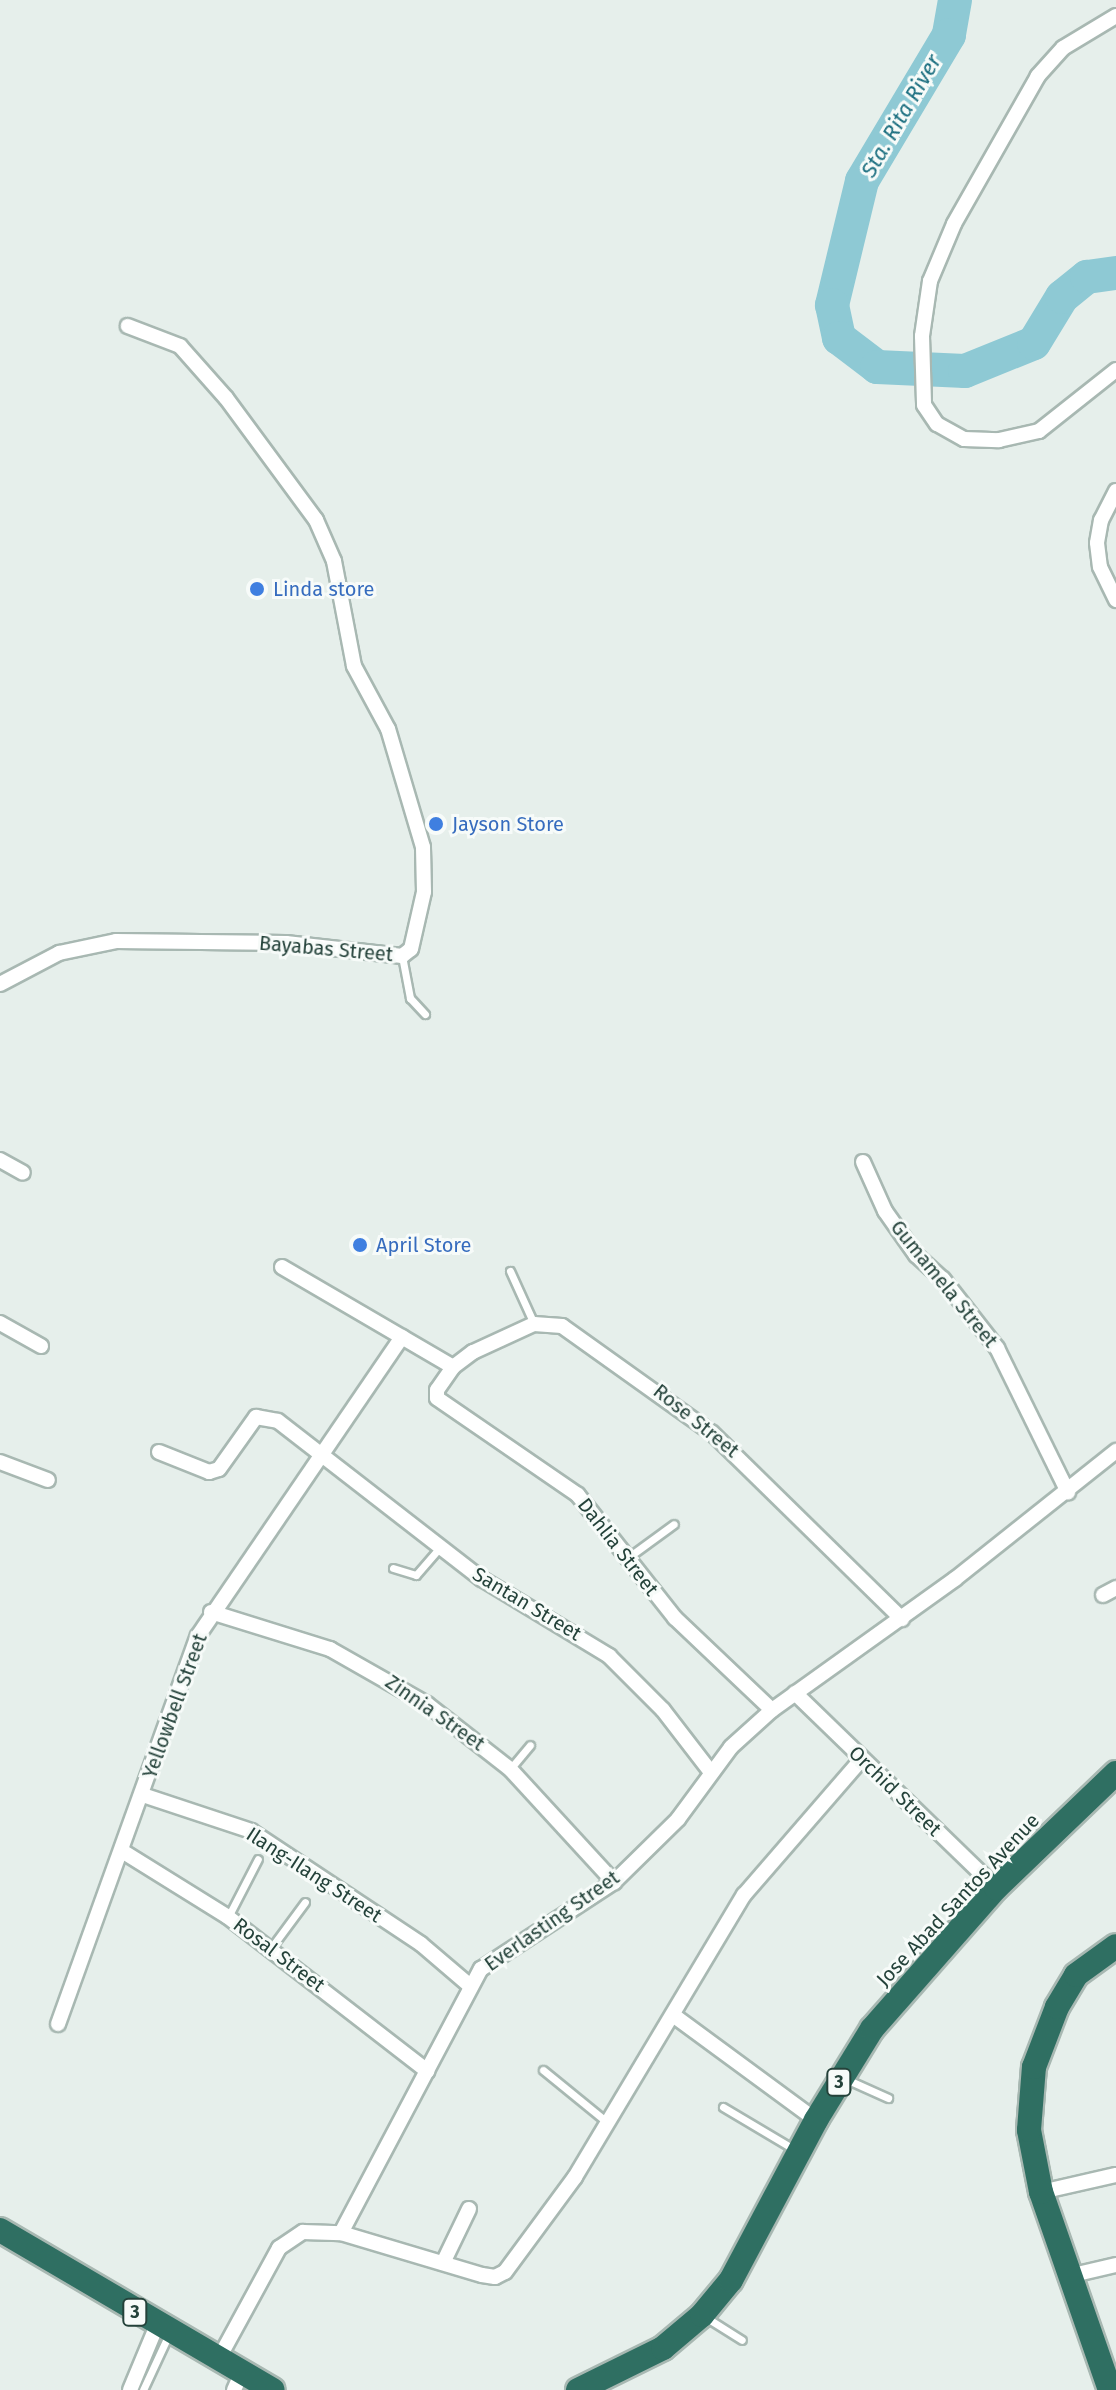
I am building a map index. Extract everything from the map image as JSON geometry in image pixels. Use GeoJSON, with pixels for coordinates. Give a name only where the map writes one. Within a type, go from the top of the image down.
{"type":"FeatureCollection","features":[{"type":"Feature","properties":{"kind":"highway","name":"Jose Abad Santos Avenue"},"geometry":{"type":"LineString","coordinates":[[578,2390],[663,2348],[702,2315],[731,2280],[816,2120],[872,2029],[922,1967],[996,1888],[1116,1773]]}},
{"type":"Feature","properties":{"kind":"highway"},"geometry":{"type":"LineString","coordinates":[[1110,2390],[1073,2275],[1041,2192],[1029,2130],[1034,2067],[1057,2007],[1076,1975],[1116,1946]]}},
{"type":"Feature","properties":{"kind":"highway","name":"3"},"geometry":{"type":"LineString","coordinates":[[0,2230],[218,2360],[238,2381],[273,2390]]}},
{"type":"Feature","properties":{"kind":"street"},"geometry":{"type":"LineString","coordinates":[[1116,16],[1063,48],[1008,122],[930,281],[922,336],[924,405],[937,424],[964,439],[999,440],[1039,431],[1116,370]]}},
{"type":"Feature","properties":{"kind":"street","name":"Bayabas Street"},"geometry":{"type":"LineString","coordinates":[[0,984],[59,953],[116,941],[286,943],[402,956],[411,949],[424,892],[423,847],[388,729],[354,666],[334,561],[316,520],[226,398],[180,346],[128,326]]}},
{"type":"Feature","properties":{"kind":"street"},"geometry":{"type":"LineString","coordinates":[[1116,491],[1101,520],[1097,543],[1100,567],[1116,600]]}},
{"type":"Feature","properties":{"kind":"street"},"geometry":{"type":"LineString","coordinates":[[0,1160],[23,1173]]}},
{"type":"Feature","properties":{"kind":"street","name":"Gumamela Street"},"geometry":{"type":"LineString","coordinates":[[863,1162],[885,1211],[916,1255],[943,1279],[997,1348],[1068,1492]]}},
{"type":"Feature","properties":{"kind":"street"},"geometry":{"type":"LineString","coordinates":[[282,1267],[453,1367],[482,1347],[534,1324]]}},
{"type":"Feature","properties":{"kind":"street"},"geometry":{"type":"LineString","coordinates":[[0,1323],[41,1346]]}},
{"type":"Feature","properties":{"kind":"street","name":"Rose Street"},"geometry":{"type":"LineString","coordinates":[[534,1324],[562,1326],[712,1433],[902,1619]]}},
{"type":"Feature","properties":{"kind":"street","name":"Yellowbell Street"},"geometry":{"type":"LineString","coordinates":[[58,2024],[143,1795],[185,1667],[211,1612],[326,1454],[402,1337]]}},
{"type":"Feature","properties":{"kind":"street","name":"Dahlia Street"},"geometry":{"type":"LineString","coordinates":[[453,1367],[437,1390],[437,1398],[578,1495],[630,1556],[675,1618],[772,1710]]}},
{"type":"Feature","properties":{"kind":"street","name":"Santan Street"},"geometry":{"type":"LineString","coordinates":[[159,1452],[200,1469],[219,1469],[256,1417],[267,1416],[326,1454],[482,1579],[609,1656],[663,1710],[710,1771]]}},
{"type":"Feature","properties":{"kind":"street","name":"Everlasting Street"},"geometry":{"type":"LineString","coordinates":[[341,2233],[469,1985],[496,1955],[614,1882],[678,1819],[710,1771],[772,1710],[902,1619],[1068,1492],[1116,1451]]}},
{"type":"Feature","properties":{"kind":"street"},"geometry":{"type":"LineString","coordinates":[[0,1462],[48,1480]]}},
{"type":"Feature","properties":{"kind":"street","name":"Zinnia Street"},"geometry":{"type":"LineString","coordinates":[[211,1612],[360,1662],[427,1704],[510,1769],[614,1882]]}},
{"type":"Feature","properties":{"kind":"street","name":"Orchid Street"},"geometry":{"type":"LineString","coordinates":[[795,1693],[996,1888]]}},
{"type":"Feature","properties":{"kind":"street"},"geometry":{"type":"LineString","coordinates":[[218,2360],[279,2248],[303,2232],[341,2233],[495,2277],[505,2272],[547,2219],[608,2123],[744,1895],[862,1759]]}},
{"type":"Feature","properties":{"kind":"street","name":"Ilang-Ilang Street"},"geometry":{"type":"LineString","coordinates":[[143,1795],[251,1831],[421,1944],[469,1985]]}},
{"type":"Feature","properties":{"kind":"street","name":"Rosal Street"},"geometry":{"type":"LineString","coordinates":[[122,1851],[228,1917],[271,1948],[427,2071]]}},
{"type":"Feature","properties":{"kind":"street"},"geometry":{"type":"LineString","coordinates":[[673,2015],[816,2120]]}},
{"type":"Feature","properties":{"kind":"street"},"geometry":{"type":"LineString","coordinates":[[1041,2192],[1116,2175]]}},
{"type":"Feature","properties":{"kind":"street"},"geometry":{"type":"LineString","coordinates":[[443,2263],[469,2209]]}},
{"type":"Feature","properties":{"kind":"street"},"geometry":{"type":"LineString","coordinates":[[1073,2275],[1116,2265]]}},
{"type":"Feature","properties":{"kind":"street"},"geometry":{"type":"LineString","coordinates":[[130,2390],[163,2328]]}},
{"type":"Feature","properties":{"kind":"lane"},"geometry":{"type":"LineString","coordinates":[[402,956],[410,998],[425,1014]]}},
{"type":"Feature","properties":{"kind":"lane"},"geometry":{"type":"LineString","coordinates":[[510,1271],[534,1324]]}},
{"type":"Feature","properties":{"kind":"lane"},"geometry":{"type":"LineString","coordinates":[[630,1556],[674,1524]]}},
{"type":"Feature","properties":{"kind":"lane"},"geometry":{"type":"LineString","coordinates":[[393,1568],[416,1575],[440,1547]]}},
{"type":"Feature","properties":{"kind":"lane"},"geometry":{"type":"LineString","coordinates":[[510,1769],[530,1745]]}},
{"type":"Feature","properties":{"kind":"lane"},"geometry":{"type":"LineString","coordinates":[[228,1917],[258,1859]]}},
{"type":"Feature","properties":{"kind":"lane"},"geometry":{"type":"LineString","coordinates":[[271,1948],[305,1902]]}},
{"type":"Feature","properties":{"kind":"lane"},"geometry":{"type":"LineString","coordinates":[[543,2070],[608,2123]]}},
{"type":"Feature","properties":{"kind":"lane"},"geometry":{"type":"LineString","coordinates":[[842,2078],[888,2098]]}},
{"type":"Feature","properties":{"kind":"lane"},"geometry":{"type":"LineString","coordinates":[[723,2107],[799,2152]]}},
{"type":"Feature","properties":{"kind":"lane"},"geometry":{"type":"LineString","coordinates":[[702,2315],[742,2340]]}},
{"type":"Feature","properties":{"kind":"lane"},"geometry":{"type":"LineString","coordinates":[[143,2390],[163,2328]]}},
{"type":"Feature","properties":{"kind":"waterway","name":"Sta. Rita River"},"geometry":{"type":"LineString","coordinates":[[955,0],[949,35],[862,181],[832,305],[839,338],[877,367],[965,371],[1034,343],[1062,297],[1087,277],[1116,273]]}},
{"type":"Feature","properties":{"kind":"place","name":"Linda store"},"geometry":{"type":"Point","coordinates":[257,589]}},
{"type":"Feature","properties":{"kind":"place","name":"Jayson Store"},"geometry":{"type":"Point","coordinates":[436,824]}},
{"type":"Feature","properties":{"kind":"place","name":"April Store"},"geometry":{"type":"Point","coordinates":[360,1245]}}]}
